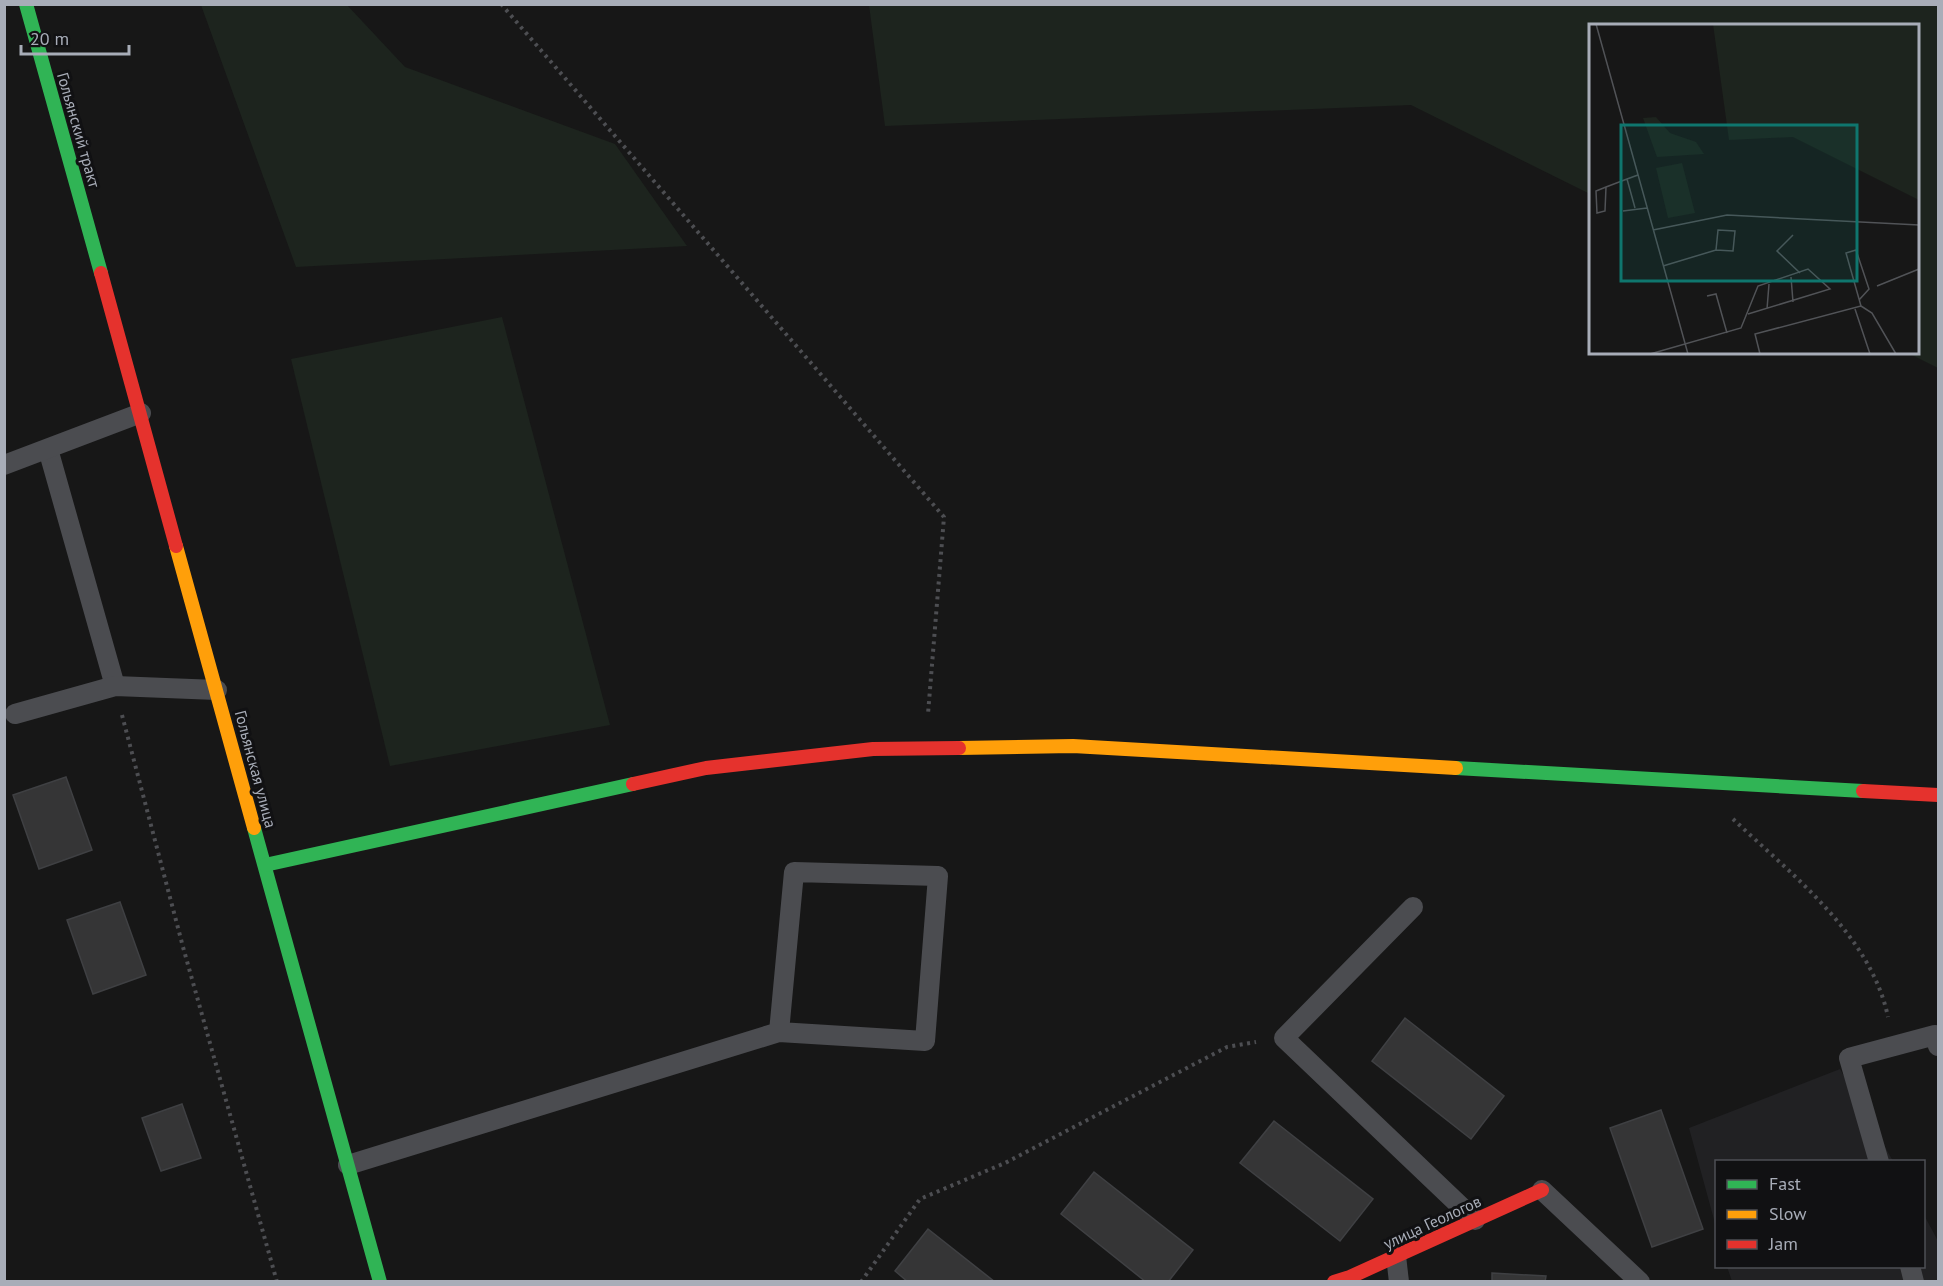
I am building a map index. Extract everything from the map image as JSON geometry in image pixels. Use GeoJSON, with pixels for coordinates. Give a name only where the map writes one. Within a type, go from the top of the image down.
{"type":"FeatureCollection","features":[{"type":"Feature","properties":{"kind":"street","name":"Гольянский тракт"},"geometry":{"type":"LineString","coordinates":[[26,4],[100,265]]}},
{"type":"Feature","properties":{"kind":"street","name":"Гольянская улица"},"geometry":{"type":"LineString","coordinates":[[100,265],[380,1281]]}},
{"type":"Feature","properties":{"kind":"street"},"geometry":{"type":"LineString","coordinates":[[265,865],[706,768],[873,749],[1072,746],[1938,795]]}},
{"type":"Feature","properties":{"kind":"street","name":"улица Геологов"},"geometry":{"type":"LineString","coordinates":[[1334,1281],[1350,1277],[1542,1190]]}},
{"type":"Feature","properties":{"kind":"lane"},"geometry":{"type":"LineString","coordinates":[[4,465],[141,413]]}},
{"type":"Feature","properties":{"kind":"lane"},"geometry":{"type":"LineString","coordinates":[[48,448],[115,686]]}},
{"type":"Feature","properties":{"kind":"lane"},"geometry":{"type":"LineString","coordinates":[[15,714],[115,686],[217,690]]}},
{"type":"Feature","properties":{"kind":"lane"},"geometry":{"type":"LineString","coordinates":[[348,1165],[779,1032],[925,1041],[938,876],[794,872],[779,1032]]}},
{"type":"Feature","properties":{"kind":"lane"},"geometry":{"type":"LineString","coordinates":[[1413,907],[1284,1038],[1475,1220]]}},
{"type":"Feature","properties":{"kind":"lane"},"geometry":{"type":"LineString","coordinates":[[1879,1160],[1849,1058],[1935,1035],[1938,1046]]}},
{"type":"Feature","properties":{"kind":"lane"},"geometry":{"type":"LineString","coordinates":[[1542,1190],[1640,1281]]}},
{"type":"Feature","properties":{"kind":"lane"},"geometry":{"type":"LineString","coordinates":[[1396,1256],[1399,1281]]}},
{"type":"Feature","properties":{"kind":"path"},"geometry":{"type":"LineString","coordinates":[[501,4],[944,517],[926,748]]}},
{"type":"Feature","properties":{"kind":"path"},"geometry":{"type":"LineString","coordinates":[[115,686],[183,947],[277,1281]]}},
{"type":"Feature","properties":{"kind":"path"},"geometry":{"type":"LineString","coordinates":[[1732,818],[1811,892],[1860,951],[1885,1001],[1894,1046]]}},
{"type":"Feature","properties":{"kind":"path"},"geometry":{"type":"LineString","coordinates":[[861,1281],[920,1199],[1005,1163],[1227,1047],[1284,1038]]}},
{"type":"Feature","properties":{"kind":"shaded area"},"geometry":{"type":"Polygon","coordinates":[[[201,5],[347,5],[405,67],[615,144],[687,246],[296,267],[201,5]]]}},
{"type":"Feature","properties":{"kind":"shaded area"},"geometry":{"type":"Polygon","coordinates":[[[869,5],[1938,5],[1938,368],[1910,354],[1919,354],[1919,24],[1589,24],[1589,194],[1411,105],[885,126],[869,5]]]}},
{"type":"Feature","properties":{"kind":"shaded area"},"geometry":{"type":"Polygon","coordinates":[[[502,317],[610,725],[390,766],[291,359],[502,317]]]}},
{"type":"Feature","properties":{"kind":"shaded area"},"geometry":{"type":"Polygon","coordinates":[[[1840,1069],[1892,1160],[1715,1160],[1715,1223],[1689,1128],[1840,1069]]]}},
{"type":"Feature","properties":{"kind":"shaded area"},"geometry":{"type":"Polygon","coordinates":[[[1925,1217],[1938,1241],[1938,1281],[1732,1281],[1727,1268],[1925,1268],[1925,1217]]]}},
{"type":"Feature","properties":{"kind":"building"},"geometry":{"type":"Polygon","coordinates":[[[66,777],[92,850],[39,869],[13,795],[66,777]]]}},
{"type":"Feature","properties":{"kind":"building"},"geometry":{"type":"Polygon","coordinates":[[[120,902],[146,975],[93,994],[67,920],[120,902]]]}},
{"type":"Feature","properties":{"kind":"building"},"geometry":{"type":"Polygon","coordinates":[[[1405,1018],[1504,1096],[1471,1139],[1372,1061],[1405,1018]]]}},
{"type":"Feature","properties":{"kind":"building"},"geometry":{"type":"Polygon","coordinates":[[[182,1104],[201,1158],[161,1171],[142,1118],[182,1104]]]}},
{"type":"Feature","properties":{"kind":"building"},"geometry":{"type":"Polygon","coordinates":[[[1661,1110],[1703,1229],[1652,1247],[1610,1128],[1661,1110]]]}},
{"type":"Feature","properties":{"kind":"building"},"geometry":{"type":"Polygon","coordinates":[[[1274,1121],[1373,1199],[1340,1241],[1240,1163],[1274,1121]]]}},
{"type":"Feature","properties":{"kind":"building"},"geometry":{"type":"Polygon","coordinates":[[[1094,1172],[1193,1250],[1168,1282],[1146,1282],[1061,1214],[1094,1172]]]}},
{"type":"Feature","properties":{"kind":"building"},"geometry":{"type":"Polygon","coordinates":[[[928,1229],[995,1282],[908,1282],[895,1271],[928,1229]]]}},
{"type":"Feature","properties":{"kind":"building"},"geometry":{"type":"Polygon","coordinates":[[[1492,1273],[1546,1276],[1545,1282],[1492,1282],[1492,1273]]]}},
{"type":"Feature","properties":{"kind":"traffic: fast"},"geometry":{"type":"LineString","coordinates":[[26,4],[101,273]]}},
{"type":"Feature","properties":{"kind":"traffic: fast"},"geometry":{"type":"LineString","coordinates":[[1456,768],[1863,791]]}},
{"type":"Feature","properties":{"kind":"traffic: fast"},"geometry":{"type":"LineString","coordinates":[[265,865],[633,784]]}},
{"type":"Feature","properties":{"kind":"traffic: fast"},"geometry":{"type":"LineString","coordinates":[[254,828],[380,1282]]}},
{"type":"Feature","properties":{"kind":"traffic: slow"},"geometry":{"type":"LineString","coordinates":[[176,546],[254,828]]}},
{"type":"Feature","properties":{"kind":"traffic: slow"},"geometry":{"type":"LineString","coordinates":[[959,748],[1073,746],[1456,768]]}},
{"type":"Feature","properties":{"kind":"traffic: jam"},"geometry":{"type":"LineString","coordinates":[[101,273],[176,546]]}},
{"type":"Feature","properties":{"kind":"traffic: jam"},"geometry":{"type":"LineString","coordinates":[[633,784],[706,768],[873,749],[959,748]]}},
{"type":"Feature","properties":{"kind":"traffic: jam"},"geometry":{"type":"LineString","coordinates":[[1863,791],[1938,795]]}},
{"type":"Feature","properties":{"kind":"traffic: jam"},"geometry":{"type":"LineString","coordinates":[[1334,1282],[1350,1277],[1542,1190]]}}]}
